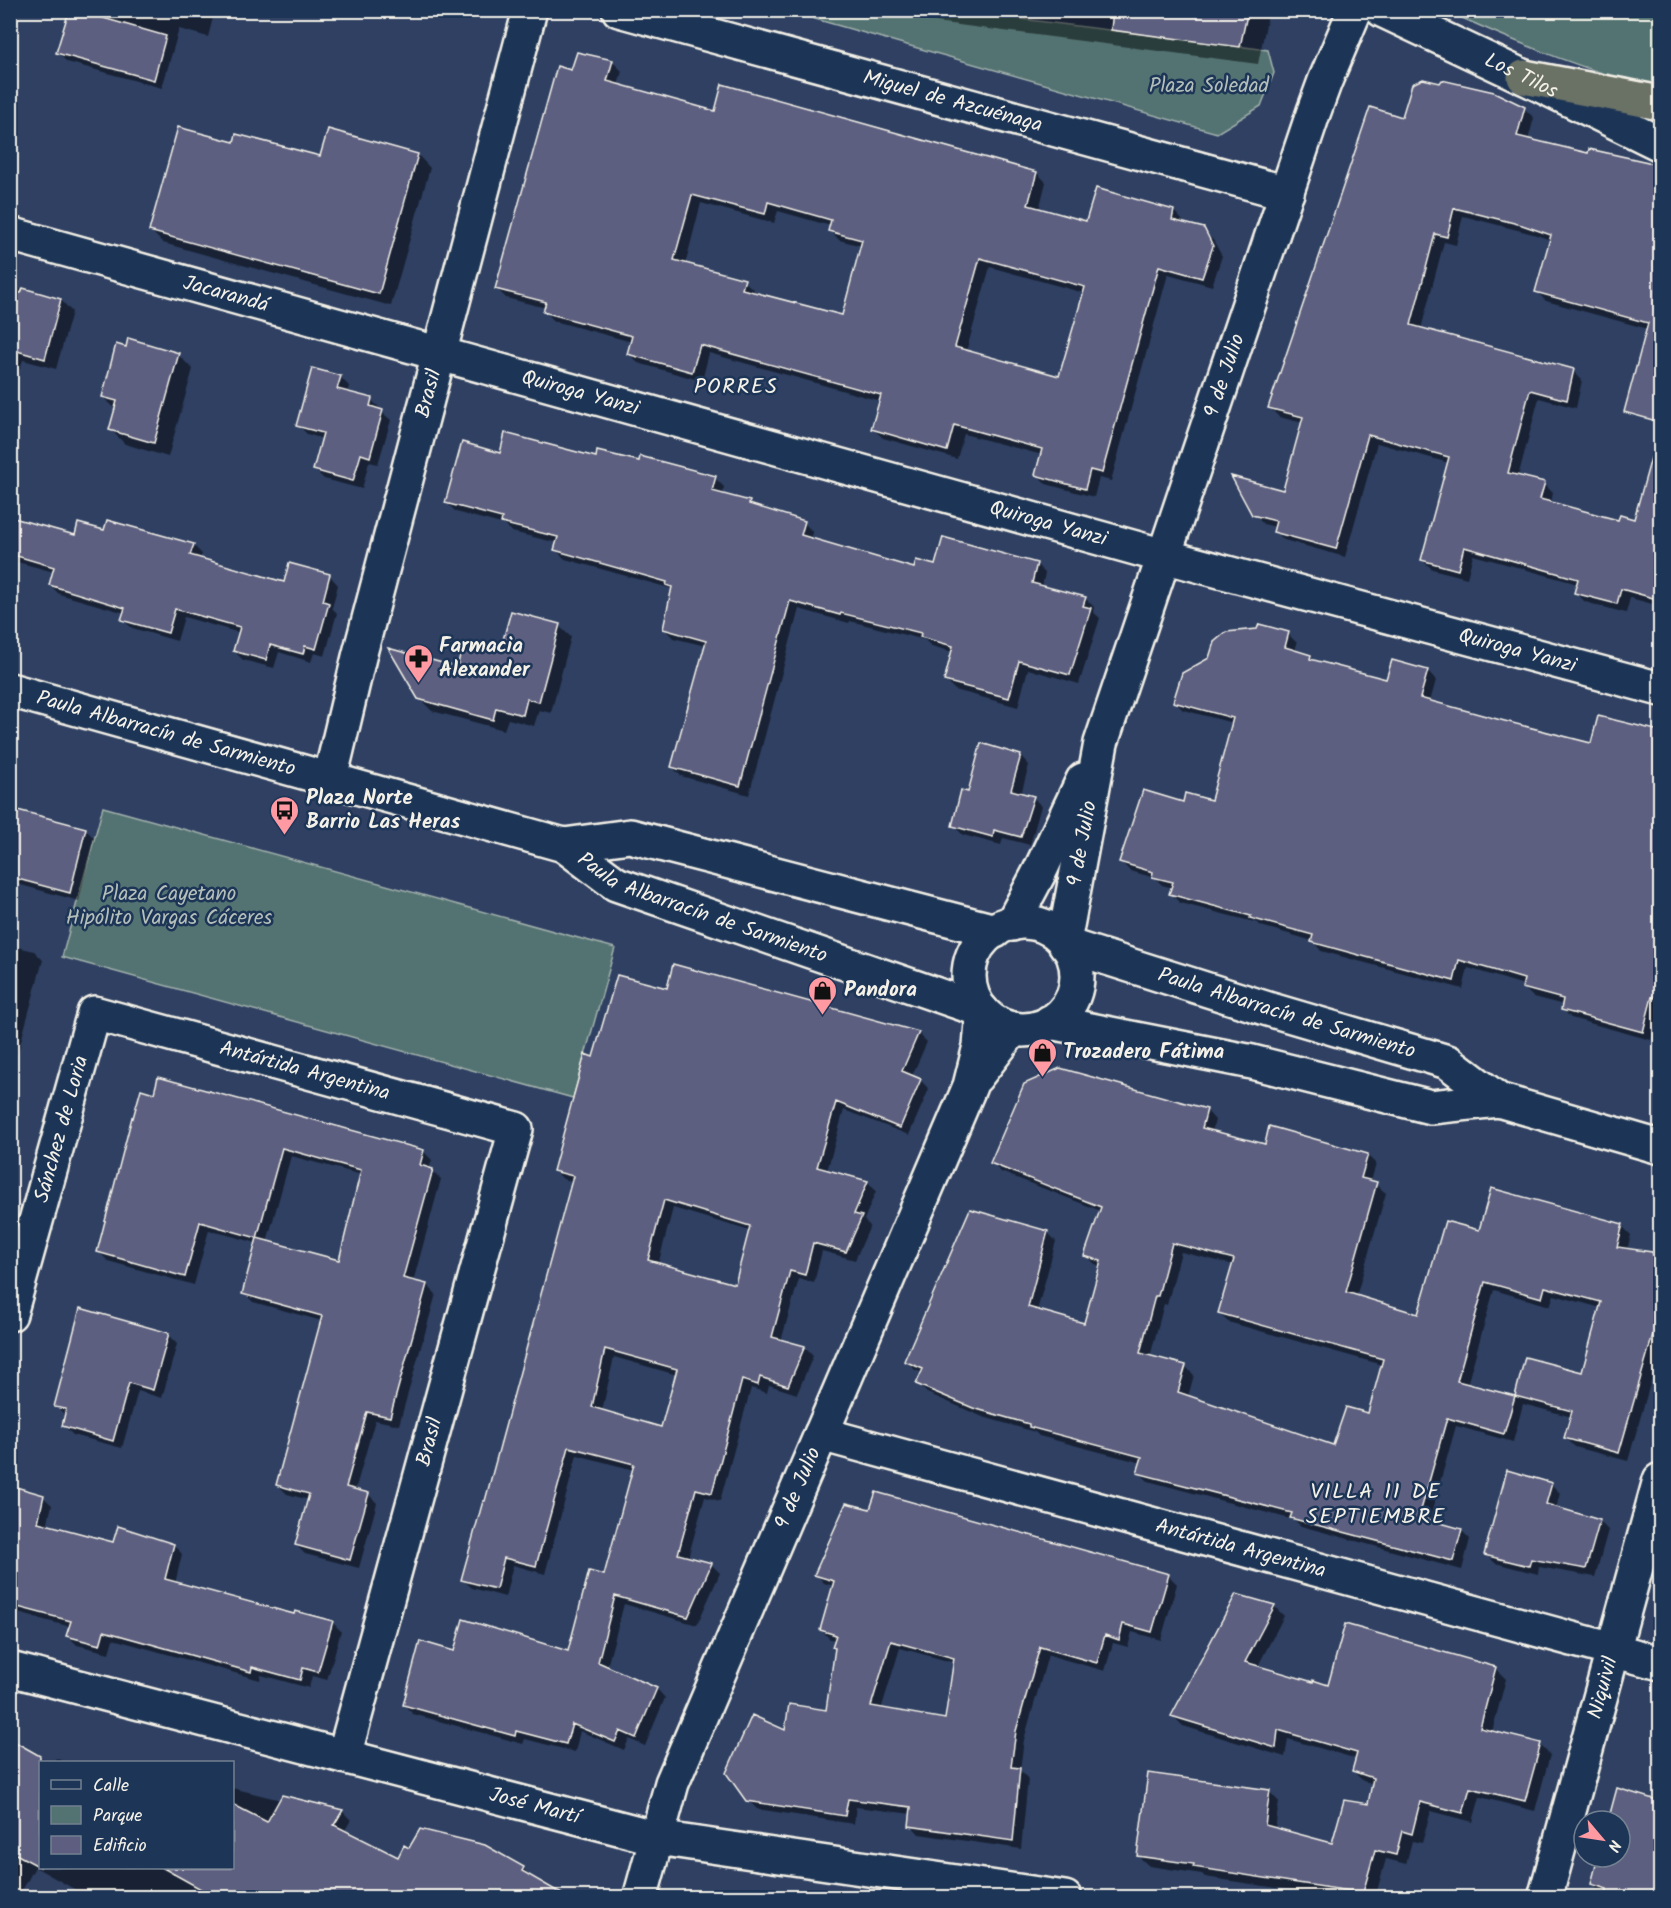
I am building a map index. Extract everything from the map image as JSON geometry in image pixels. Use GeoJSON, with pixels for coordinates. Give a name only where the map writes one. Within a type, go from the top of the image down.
{"type":"FeatureCollection","features":[{"type":"Feature","properties":{"kind":"highway"},"geometry":{"type":"LineString","coordinates":[[1524,77],[1660,104]]}},
{"type":"Feature","properties":{"kind":"street","name":"Brasil"},"geometry":{"type":"LineString","coordinates":[[330,779],[354,674],[530,10]]}},
{"type":"Feature","properties":{"kind":"street","name":"Miguel de Azcuénaga"},"geometry":{"type":"LineString","coordinates":[[619,10],[1287,193]]}},
{"type":"Feature","properties":{"kind":"street","name":"9 de Julio"},"geometry":{"type":"LineString","coordinates":[[1004,927],[1039,873],[1101,743],[1325,81],[1355,10]]}},
{"type":"Feature","properties":{"kind":"street","name":"Los Tilos"},"geometry":{"type":"LineString","coordinates":[[1382,10],[1660,144]]}},
{"type":"Feature","properties":{"kind":"street","name":"Jacarandá"},"geometry":{"type":"LineString","coordinates":[[10,234],[440,354]]}},
{"type":"Feature","properties":{"kind":"street","name":"Quiroga Yanzi"},"geometry":{"type":"LineString","coordinates":[[440,354],[1164,556],[1660,689]]}},
{"type":"Feature","properties":{"kind":"street","name":"Paula Albarracín de Sarmiento"},"geometry":{"type":"LineString","coordinates":[[10,690],[564,845],[616,884],[982,1011]]}},
{"type":"Feature","properties":{"kind":"street","name":"9 de Julio"},"geometry":{"type":"LineString","coordinates":[[1065,944],[1101,743]]}},
{"type":"Feature","properties":{"kind":"street","name":"Paula Albarracín de Sarmiento"},"geometry":{"type":"LineString","coordinates":[[564,845],[630,837],[1004,927]]}},
{"type":"Feature","properties":{"kind":"street"},"geometry":{"type":"LineString","coordinates":[[1026,922],[1050,929],[1065,944],[1072,954],[1077,970],[1076,987],[1070,1003],[1050,1022],[1028,1029],[1013,1029],[996,1023],[982,1011],[971,990],[969,973],[976,949],[987,936],[1004,927],[1026,922]]}},
{"type":"Feature","properties":{"kind":"street","name":"Paula Albarracín de Sarmiento"},"geometry":{"type":"LineString","coordinates":[[1065,944],[1448,1062],[1498,1100],[1660,1147]]}},
{"type":"Feature","properties":{"kind":"street","name":"9 de Julio"},"geometry":{"type":"LineString","coordinates":[[640,1898],[672,1784],[970,1086],[980,1046],[982,1011]]}},
{"type":"Feature","properties":{"kind":"street","name":"Antártida Argentina"},"geometry":{"type":"LineString","coordinates":[[94,1013],[516,1129]]}},
{"type":"Feature","properties":{"kind":"street","name":"Sánchez de Loria"},"geometry":{"type":"LineString","coordinates":[[10,1314],[94,1013]]}},
{"type":"Feature","properties":{"kind":"street","name":"Paula Albarracín de Sarmiento"},"geometry":{"type":"LineString","coordinates":[[1050,1022],[1252,1062],[1431,1107],[1498,1100]]}},
{"type":"Feature","properties":{"kind":"street","name":"9 de Julio"},"geometry":{"type":"LineString","coordinates":[[970,1086],[1013,1029]]}},
{"type":"Feature","properties":{"kind":"street","name":"Brasil"},"geometry":{"type":"LineString","coordinates":[[344,1756],[516,1129]]}},
{"type":"Feature","properties":{"kind":"street","name":"Antártida Argentina"},"geometry":{"type":"LineString","coordinates":[[821,1434],[1660,1663]]}},
{"type":"Feature","properties":{"kind":"street","name":"Niquivil"},"geometry":{"type":"LineString","coordinates":[[1545,1898],[1660,1480]]}},
{"type":"Feature","properties":{"kind":"street","name":"José Martí"},"geometry":{"type":"LineString","coordinates":[[10,1669],[657,1838],[1065,1898]]}},
{"type":"Feature","properties":{"kind":"green space"},"geometry":{"type":"Polygon","coordinates":[[[1463,10],[1660,11],[1660,89],[1584,67],[1534,48],[1460,17],[1463,10]]]}},
{"type":"Feature","properties":{"kind":"green space","name":"Plaza Soledad"},"geometry":{"type":"Polygon","coordinates":[[[787,11],[958,11],[1268,50],[1274,73],[1261,106],[1217,133],[787,11]]]}},
{"type":"Feature","properties":{"kind":"green space","name":"Plaza Cayetano Hipólito Vargas Cáceres"},"geometry":{"type":"Polygon","coordinates":[[[103,807],[615,948],[573,1098],[62,957],[103,807]]]}},
{"type":"Feature","properties":{"kind":"building"},"geometry":{"type":"Polygon","coordinates":[[[1113,10],[1248,10],[1240,47],[1111,30],[1113,10]]]}},
{"type":"Feature","properties":{"kind":"building"},"geometry":{"type":"Polygon","coordinates":[[[79,11],[166,36],[154,80],[56,53],[68,14],[78,17],[79,11]]]}},
{"type":"Feature","properties":{"kind":"building"},"geometry":{"type":"Polygon","coordinates":[[[577,52],[613,60],[607,81],[715,111],[722,84],[1037,172],[1028,205],[1086,221],[1096,188],[1174,210],[1172,220],[1204,228],[1213,246],[1202,278],[1159,266],[1102,473],[1090,470],[1085,489],[1035,475],[1042,449],[954,425],[947,451],[871,429],[881,395],[700,345],[692,372],[627,354],[632,336],[543,312],[546,302],[495,289],[557,66],[571,70],[577,52]],[[692,195],[674,260],[745,279],[742,289],[842,315],[862,240],[828,231],[831,220],[768,202],[765,214],[692,195]],[[980,258],[955,347],[1059,376],[1085,287],[980,258]]]}},
{"type":"Feature","properties":{"kind":"building"},"geometry":{"type":"Polygon","coordinates":[[[1423,79],[1440,83],[1442,80],[1494,92],[1525,107],[1517,136],[1588,153],[1589,149],[1648,162],[1660,168],[1660,422],[1624,412],[1648,323],[1535,292],[1551,235],[1522,225],[1454,208],[1447,237],[1435,234],[1411,325],[1574,369],[1567,400],[1530,390],[1508,473],[1545,482],[1540,499],[1618,520],[1620,515],[1634,519],[1651,458],[1660,459],[1660,600],[1621,589],[1617,604],[1574,593],[1578,579],[1464,547],[1458,570],[1421,560],[1449,457],[1368,435],[1336,549],[1273,532],[1276,521],[1252,515],[1231,476],[1283,490],[1303,417],[1268,408],[1370,107],[1402,117],[1412,84],[1423,79]]]}},
{"type":"Feature","properties":{"kind":"building"},"geometry":{"type":"Polygon","coordinates":[[[178,127],[234,142],[236,134],[320,156],[328,129],[418,154],[379,294],[149,231],[178,127]]]}},
{"type":"Feature","properties":{"kind":"building"},"geometry":{"type":"Polygon","coordinates":[[[23,288],[61,299],[45,359],[10,349],[10,292],[21,293],[23,288]]]}},
{"type":"Feature","properties":{"kind":"building"},"geometry":{"type":"Polygon","coordinates":[[[128,338],[179,353],[154,443],[109,430],[117,401],[102,397],[116,344],[126,347],[128,338]]]}},
{"type":"Feature","properties":{"kind":"building"},"geometry":{"type":"Polygon","coordinates":[[[312,368],[341,376],[337,389],[372,398],[370,406],[383,410],[370,457],[361,454],[353,481],[313,470],[323,433],[296,426],[312,368]]]}},
{"type":"Feature","properties":{"kind":"building"},"geometry":{"type":"Polygon","coordinates":[[[505,433],[596,457],[597,451],[639,461],[640,456],[716,476],[712,491],[750,501],[749,504],[805,521],[801,535],[914,568],[916,560],[935,565],[943,537],[1037,563],[1032,583],[1086,597],[1083,606],[1091,608],[1070,675],[1019,661],[1009,698],[944,681],[953,646],[920,637],[921,633],[790,601],[740,786],[671,767],[706,641],[663,629],[672,587],[666,585],[667,582],[554,550],[558,537],[501,523],[502,518],[445,503],[462,442],[500,453],[505,433]]]}},
{"type":"Feature","properties":{"kind":"building"},"geometry":{"type":"Polygon","coordinates":[[[10,517],[75,535],[78,523],[104,530],[107,520],[194,544],[190,555],[284,582],[289,563],[330,574],[323,601],[329,603],[316,649],[305,646],[303,654],[270,645],[266,660],[233,651],[240,627],[175,609],[168,633],[121,620],[125,608],[49,585],[54,567],[10,554],[10,517]]]}},
{"type":"Feature","properties":{"kind":"building"},"geometry":{"type":"Polygon","coordinates":[[[511,611],[560,624],[539,702],[527,699],[523,715],[496,708],[493,720],[418,699],[388,648],[457,667],[463,644],[481,649],[482,643],[501,647],[511,611]]]}},
{"type":"Feature","properties":{"kind":"building"},"geometry":{"type":"Polygon","coordinates":[[[1259,624],[1289,632],[1285,647],[1311,655],[1310,659],[1386,679],[1392,660],[1428,670],[1420,698],[1497,719],[1591,743],[1598,716],[1660,731],[1660,996],[1656,994],[1655,998],[1652,997],[1643,1032],[1561,1010],[1563,999],[1522,988],[1524,979],[1459,960],[1454,981],[1311,942],[1313,935],[1169,894],[1173,882],[1152,877],[1153,872],[1119,862],[1143,790],[1183,802],[1185,793],[1211,800],[1233,718],[1173,702],[1182,673],[1209,658],[1214,642],[1226,632],[1257,629],[1259,624]]]}},
{"type":"Feature","properties":{"kind":"building"},"geometry":{"type":"Polygon","coordinates":[[[981,743],[1021,755],[1011,790],[1034,796],[1021,837],[994,830],[993,837],[952,826],[961,790],[968,792],[981,743]]]}},
{"type":"Feature","properties":{"kind":"building"},"geometry":{"type":"Polygon","coordinates":[[[10,808],[86,828],[70,893],[10,877],[10,808]]]}},
{"type":"Feature","properties":{"kind":"building"},"geometry":{"type":"Polygon","coordinates":[[[673,964],[919,1032],[902,1071],[921,1079],[900,1128],[836,1102],[817,1167],[868,1181],[854,1214],[862,1216],[846,1252],[813,1243],[805,1275],[790,1271],[772,1337],[805,1346],[788,1386],[760,1377],[758,1385],[742,1380],[712,1493],[696,1489],[678,1554],[712,1563],[688,1617],[615,1596],[598,1662],[657,1688],[636,1738],[620,1731],[615,1742],[572,1724],[566,1744],[516,1731],[515,1736],[403,1705],[420,1641],[454,1651],[463,1619],[568,1651],[589,1571],[604,1575],[634,1464],[569,1447],[536,1566],[504,1558],[496,1589],[461,1580],[483,1501],[485,1501],[573,1176],[553,1171],[585,1054],[593,1057],[617,975],[667,988],[673,964]],[[664,1200],[648,1260],[735,1284],[750,1226],[664,1200]],[[605,1349],[592,1407],[661,1427],[677,1369],[605,1349]]]}},
{"type":"Feature","properties":{"kind":"building"},"geometry":{"type":"Polygon","coordinates":[[[1060,1068],[1207,1109],[1202,1128],[1265,1144],[1269,1126],[1368,1154],[1361,1178],[1377,1182],[1346,1292],[1418,1314],[1445,1221],[1479,1230],[1491,1188],[1623,1224],[1617,1247],[1652,1252],[1660,1268],[1660,1310],[1619,1453],[1564,1438],[1572,1411],[1515,1396],[1504,1434],[1447,1418],[1419,1517],[1462,1529],[1453,1561],[1290,1518],[1292,1513],[1137,1473],[1142,1457],[1029,1427],[1029,1424],[973,1408],[916,1384],[923,1369],[904,1361],[970,1209],[1048,1231],[1028,1307],[1084,1323],[1101,1261],[1084,1256],[1101,1207],[990,1163],[1024,1084],[1060,1068]],[[1172,1243],[1140,1353],[1186,1365],[1178,1392],[1333,1445],[1346,1407],[1368,1413],[1383,1359],[1218,1313],[1234,1259],[1172,1243]],[[1485,1282],[1457,1381],[1515,1396],[1525,1357],[1582,1372],[1601,1302],[1545,1287],[1542,1298],[1485,1282]]]}},
{"type":"Feature","properties":{"kind":"building"},"geometry":{"type":"Polygon","coordinates":[[[158,1077],[424,1150],[420,1165],[433,1169],[403,1278],[427,1284],[390,1417],[367,1412],[346,1487],[369,1493],[350,1560],[295,1545],[309,1494],[276,1485],[322,1316],[242,1294],[257,1238],[200,1222],[185,1277],[97,1252],[141,1089],[154,1093],[158,1077]],[[282,1148],[257,1238],[339,1260],[361,1170],[282,1148]]]}},
{"type":"Feature","properties":{"kind":"building"},"geometry":{"type":"Polygon","coordinates":[[[80,1308],[169,1333],[153,1390],[129,1383],[113,1441],[62,1426],[66,1409],[54,1407],[80,1308]]]}},
{"type":"Feature","properties":{"kind":"building"},"geometry":{"type":"Polygon","coordinates":[[[1507,1470],[1552,1483],[1546,1504],[1600,1520],[1586,1569],[1531,1559],[1529,1566],[1484,1555],[1507,1470]]]}},
{"type":"Feature","properties":{"kind":"building"},"geometry":{"type":"Polygon","coordinates":[[[16,1487],[44,1495],[38,1522],[113,1542],[118,1526],[174,1544],[165,1579],[294,1614],[295,1611],[333,1621],[318,1672],[303,1668],[300,1680],[252,1667],[251,1672],[104,1631],[100,1645],[66,1636],[71,1621],[10,1605],[10,1508],[16,1487]]]}},
{"type":"Feature","properties":{"kind":"building"},"geometry":{"type":"Polygon","coordinates":[[[876,1492],[1169,1574],[1152,1632],[1123,1624],[1119,1640],[1105,1635],[1097,1663],[1040,1647],[1016,1731],[1011,1767],[1020,1768],[1013,1841],[909,1826],[911,1807],[848,1799],[845,1816],[746,1801],[726,1773],[752,1715],[785,1730],[789,1704],[826,1710],[835,1648],[832,1647],[836,1635],[820,1630],[834,1581],[814,1575],[846,1503],[870,1509],[876,1492]],[[891,1641],[871,1706],[945,1719],[954,1658],[891,1641]]]}},
{"type":"Feature","properties":{"kind":"building"},"geometry":{"type":"Polygon","coordinates":[[[1236,1594],[1275,1605],[1245,1662],[1313,1682],[1313,1680],[1328,1685],[1345,1624],[1496,1667],[1480,1728],[1541,1743],[1525,1801],[1470,1788],[1463,1813],[1420,1802],[1412,1834],[1402,1831],[1396,1855],[1375,1850],[1363,1893],[1193,1867],[1194,1864],[1137,1856],[1148,1773],[1270,1790],[1265,1825],[1332,1843],[1344,1800],[1368,1804],[1373,1778],[1352,1771],[1357,1753],[1278,1730],[1276,1748],[1171,1716],[1236,1594]]]}},
{"type":"Feature","properties":{"kind":"building"},"geometry":{"type":"Polygon","coordinates":[[[10,1739],[40,1756],[39,1866],[10,1851],[10,1739]]]}},
{"type":"Feature","properties":{"kind":"building"},"geometry":{"type":"Polygon","coordinates":[[[1617,1788],[1660,1801],[1660,1898],[1605,1898],[1607,1889],[1591,1884],[1595,1869],[1632,1869],[1632,1809],[1611,1809],[1617,1788]]]}},
{"type":"Feature","properties":{"kind":"building"},"geometry":{"type":"Polygon","coordinates":[[[282,1795],[343,1810],[334,1825],[398,1857],[404,1845],[409,1848],[420,1829],[485,1845],[524,1867],[522,1871],[569,1898],[217,1898],[165,1869],[234,1869],[234,1805],[267,1822],[282,1795]]]}},
{"type":"Feature","properties":{"kind":"place","name":"Farmacia Alexander"},"geometry":{"type":"Point","coordinates":[418,684]}},
{"type":"Feature","properties":{"kind":"place","name":"Plaza Norte Barrio Las Heras"},"geometry":{"type":"Point","coordinates":[285,836]}},
{"type":"Feature","properties":{"kind":"place","name":"Pandora"},"geometry":{"type":"Point","coordinates":[823,1016]}},
{"type":"Feature","properties":{"kind":"place","name":"Trozadero Fátima"},"geometry":{"type":"Point","coordinates":[1042,1078]}},
{"type":"Feature","properties":{"kind":"district","name":"PORRES"},"geometry":{"type":"Point","coordinates":[736,387]}},
{"type":"Feature","properties":{"kind":"district","name":"VILLA 11 DE SEPTIEMBRE"},"geometry":{"type":"Point","coordinates":[1376,1504]}}]}
